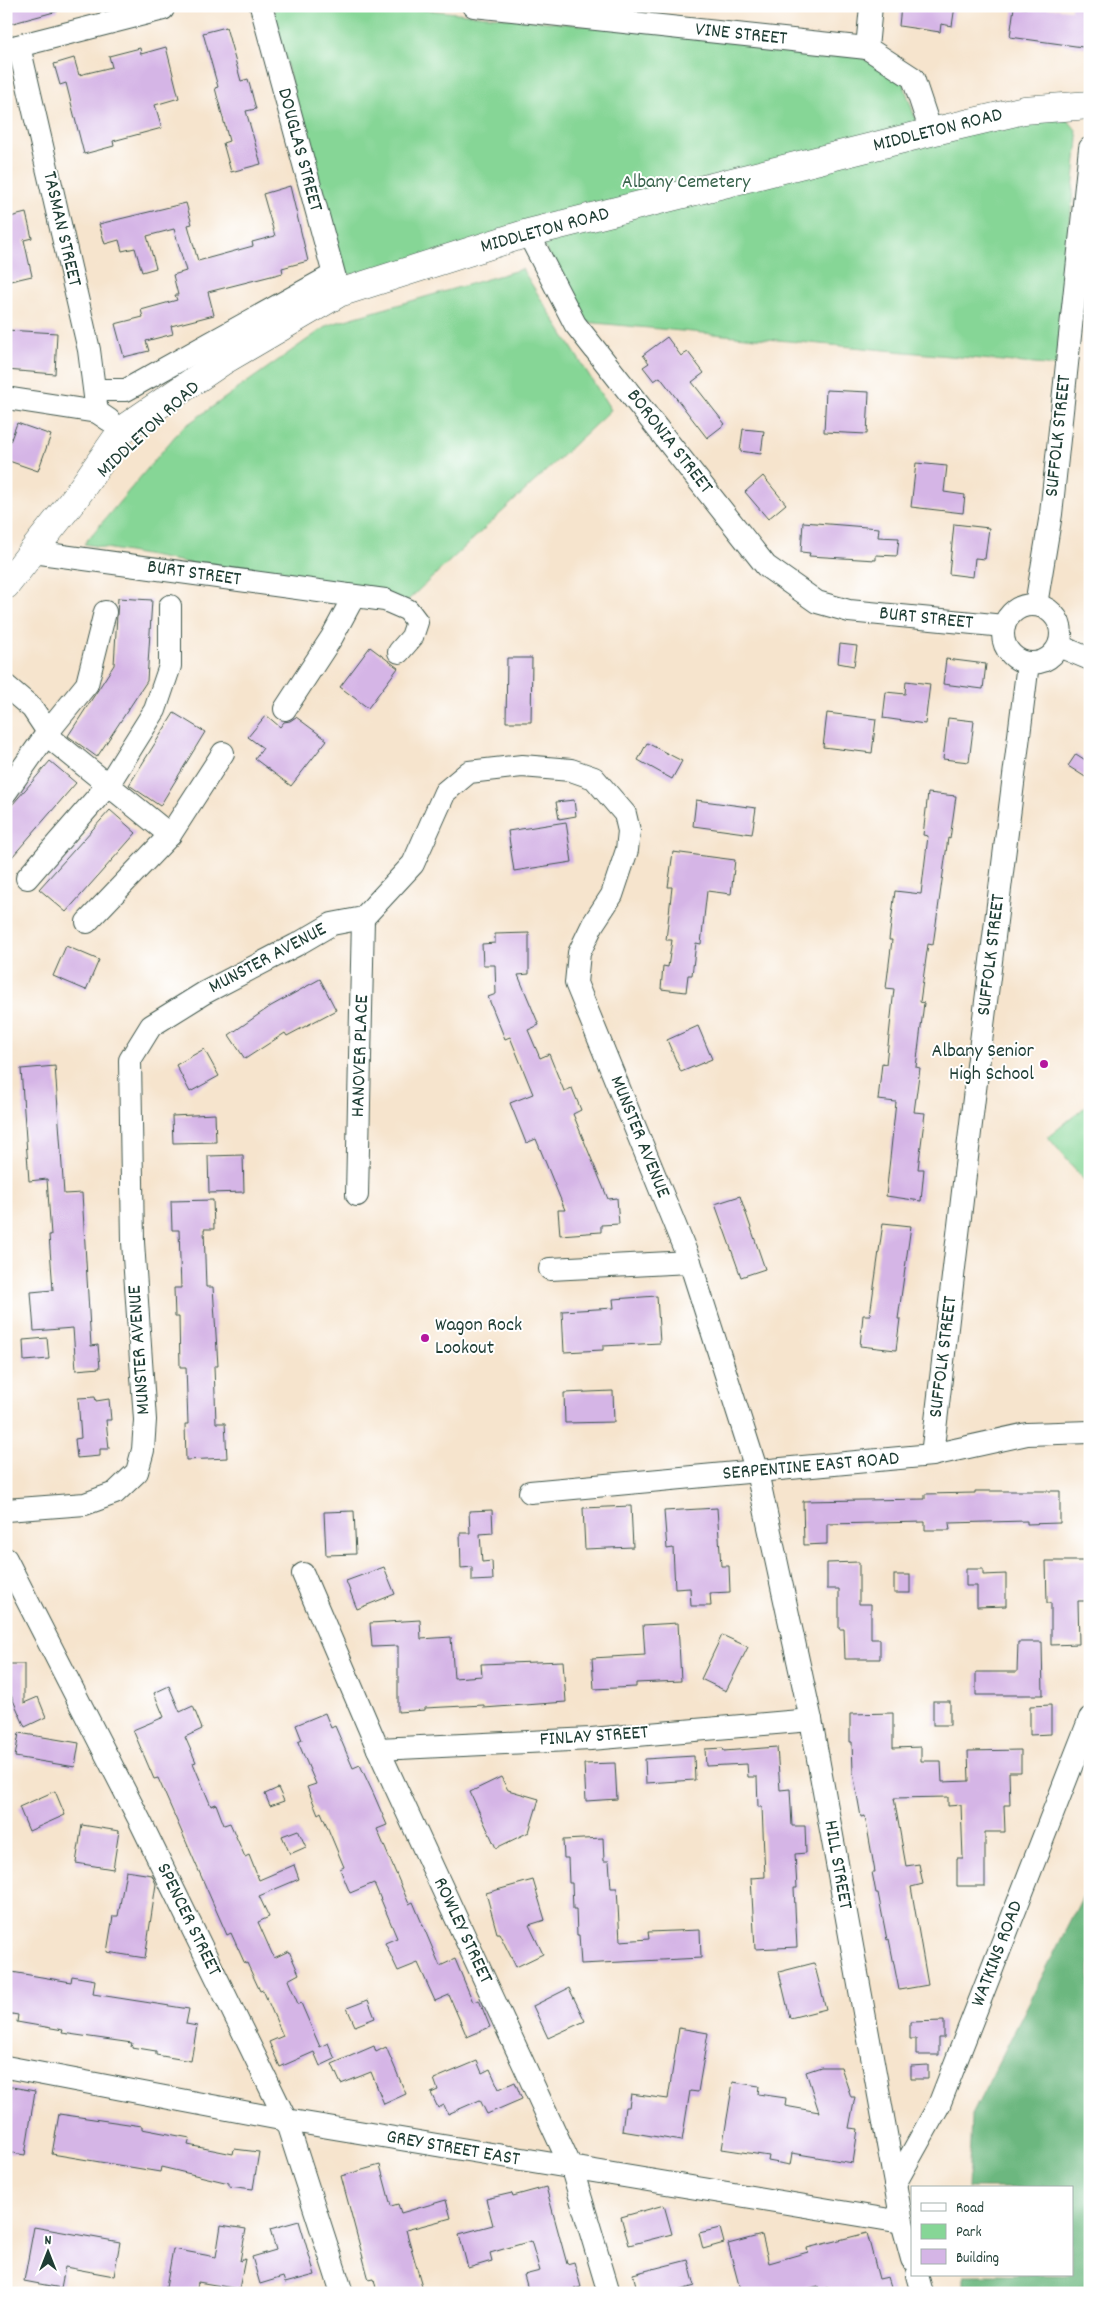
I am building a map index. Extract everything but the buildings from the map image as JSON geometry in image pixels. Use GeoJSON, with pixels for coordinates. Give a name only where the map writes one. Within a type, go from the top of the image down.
{"type":"FeatureCollection","features":[{"type":"Feature","properties":{"kind":"main road","name":"MIDDLETON ROAD"},"geometry":{"type":"LineString","coordinates":[[6,585],[75,498],[123,429],[336,284],[528,233],[931,132],[1024,110],[1090,105]]}},
{"type":"Feature","properties":{"kind":"main road","name":"MIDDLETON ROAD"},"geometry":{"type":"LineString","coordinates":[[75,498],[223,361]]}},
{"type":"Feature","properties":{"kind":"street","name":"DOUGLAS STREET"},"geometry":{"type":"LineString","coordinates":[[260,6],[336,284]]}},
{"type":"Feature","properties":{"kind":"street","name":"VINE STREET"},"geometry":{"type":"LineString","coordinates":[[474,6],[866,48],[913,78],[931,132]]}},
{"type":"Feature","properties":{"kind":"street"},"geometry":{"type":"LineString","coordinates":[[866,48],[871,6]]}},
{"type":"Feature","properties":{"kind":"street"},"geometry":{"type":"LineString","coordinates":[[12,48],[164,9]]}},
{"type":"Feature","properties":{"kind":"street","name":"TASMAN STREET"},"geometry":{"type":"LineString","coordinates":[[12,48],[87,341],[96,390],[97,412]]}},
{"type":"Feature","properties":{"kind":"street","name":"SUFFOLK STREET"},"geometry":{"type":"LineString","coordinates":[[1036,605],[1051,514],[1090,148]]}},
{"type":"Feature","properties":{"kind":"street","name":"BORONIA STREET"},"geometry":{"type":"LineString","coordinates":[[528,233],[575,324],[766,566],[817,602],[849,611]]}},
{"type":"Feature","properties":{"kind":"street","name":"MIDDLETON ROAD"},"geometry":{"type":"LineString","coordinates":[[96,390],[126,390],[336,284]]}},
{"type":"Feature","properties":{"kind":"street"},"geometry":{"type":"LineString","coordinates":[[6,398],[97,412],[123,429]]}},
{"type":"Feature","properties":{"kind":"street","name":"BURT STREET"},"geometry":{"type":"LineString","coordinates":[[34,552],[385,600],[408,610],[416,622],[412,636],[399,652]]}},
{"type":"Feature","properties":{"kind":"street"},"geometry":{"type":"LineString","coordinates":[[285,709],[332,637],[354,596]]}},
{"type":"Feature","properties":{"kind":"street"},"geometry":{"type":"LineString","coordinates":[[1036,605],[1052,612],[1058,620],[1062,637],[1054,654],[1047,660],[1028,663],[1010,654],[1002,636],[1004,626],[1007,618],[1020,607],[1036,605]]}},
{"type":"Feature","properties":{"kind":"street"},"geometry":{"type":"LineString","coordinates":[[27,878],[108,785],[155,710],[170,666],[170,606]]}},
{"type":"Feature","properties":{"kind":"street","name":"BURT STREET"},"geometry":{"type":"LineString","coordinates":[[849,611],[1004,626]]}},
{"type":"Feature","properties":{"kind":"street"},"geometry":{"type":"LineString","coordinates":[[6,792],[48,732],[87,684],[105,612]]}},
{"type":"Feature","properties":{"kind":"street"},"geometry":{"type":"LineString","coordinates":[[1059,646],[1090,659]]}},
{"type":"Feature","properties":{"kind":"street","name":"SUFFOLK STREET"},"geometry":{"type":"LineString","coordinates":[[932,1455],[1028,663]]}},
{"type":"Feature","properties":{"kind":"street"},"geometry":{"type":"LineString","coordinates":[[6,686],[32,708],[54,741],[170,834]]}},
{"type":"Feature","properties":{"kind":"street"},"geometry":{"type":"LineString","coordinates":[[87,922],[170,834],[223,753]]}},
{"type":"Feature","properties":{"kind":"street","name":"MUNSTER AVENUE"},"geometry":{"type":"LineString","coordinates":[[6,1510],[85,1504],[114,1493],[137,1472],[144,1450],[145,1420],[133,1242],[130,1060],[151,1026],[204,993],[332,924],[363,918],[413,864],[445,792],[469,772],[522,766],[571,770],[594,778],[626,814],[629,831],[627,850],[612,895],[593,924],[579,953],[576,984],[690,1262],[758,1472]]}},
{"type":"Feature","properties":{"kind":"street","name":"HANOVER PLACE"},"geometry":{"type":"LineString","coordinates":[[357,1195],[363,918]]}},
{"type":"Feature","properties":{"kind":"street"},"geometry":{"type":"LineString","coordinates":[[550,1269],[690,1262]]}},
{"type":"Feature","properties":{"kind":"street","name":"SERPENTINE EAST ROAD"},"geometry":{"type":"LineString","coordinates":[[530,1492],[932,1455],[1027,1434],[1090,1432]]}},
{"type":"Feature","properties":{"kind":"street","name":"HILL STREET"},"geometry":{"type":"LineString","coordinates":[[758,1472],[810,1720],[902,2222],[911,2255]]}},
{"type":"Feature","properties":{"kind":"street","name":"SPENCER STREET"},"geometry":{"type":"LineString","coordinates":[[6,1559],[140,1821],[286,2120],[342,2293]]}},
{"type":"Feature","properties":{"kind":"street","name":"ROWLEY STREET"},"geometry":{"type":"LineString","coordinates":[[303,1574],[378,1749],[572,2169],[609,2293]]}},
{"type":"Feature","properties":{"kind":"street","name":"WATKINS ROAD"},"geometry":{"type":"LineString","coordinates":[[895,2184],[939,2105],[1090,1718]]}},
{"type":"Feature","properties":{"kind":"street","name":"FINLAY STREET"},"geometry":{"type":"LineString","coordinates":[[378,1749],[592,1739],[810,1720]]}},
{"type":"Feature","properties":{"kind":"street","name":"GREY STREET EAST"},"geometry":{"type":"LineString","coordinates":[[6,2067],[286,2120],[572,2169],[902,2222]]}},
{"type":"Feature","properties":{"kind":"street"},"geometry":{"type":"LineString","coordinates":[[917,2276],[922,2293]]}},
{"type":"Feature","properties":{"kind":"green space","name":"Albany Cemetery"},"geometry":{"type":"Polygon","coordinates":[[[276,6],[385,6],[818,48],[855,54],[902,80],[915,117],[1068,120],[1076,130],[1078,139],[1056,366],[585,322],[532,224],[358,276],[338,271],[274,13],[276,6]]]}},
{"type":"Feature","properties":{"kind":"green space"},"geometry":{"type":"Polygon","coordinates":[[[522,269],[611,410],[406,602],[84,544],[181,429],[328,325],[522,269]]]}},
{"type":"Feature","properties":{"kind":"green space"},"geometry":{"type":"Polygon","coordinates":[[[1090,1103],[1090,1187],[1048,1137],[1090,1103]]]}},
{"type":"Feature","properties":{"kind":"green space"},"geometry":{"type":"Polygon","coordinates":[[[1090,1882],[1090,2293],[964,2293],[964,2276],[1074,2276],[1074,2186],[968,2186],[971,2117],[1090,1882]]]}},
{"type":"Feature","properties":{"kind":"place","name":"Albany Senior High School"},"geometry":{"type":"Point","coordinates":[1044,1064]}},
{"type":"Feature","properties":{"kind":"place","name":"Wagon Rock Lookout"},"geometry":{"type":"Point","coordinates":[425,1338]}}]}
